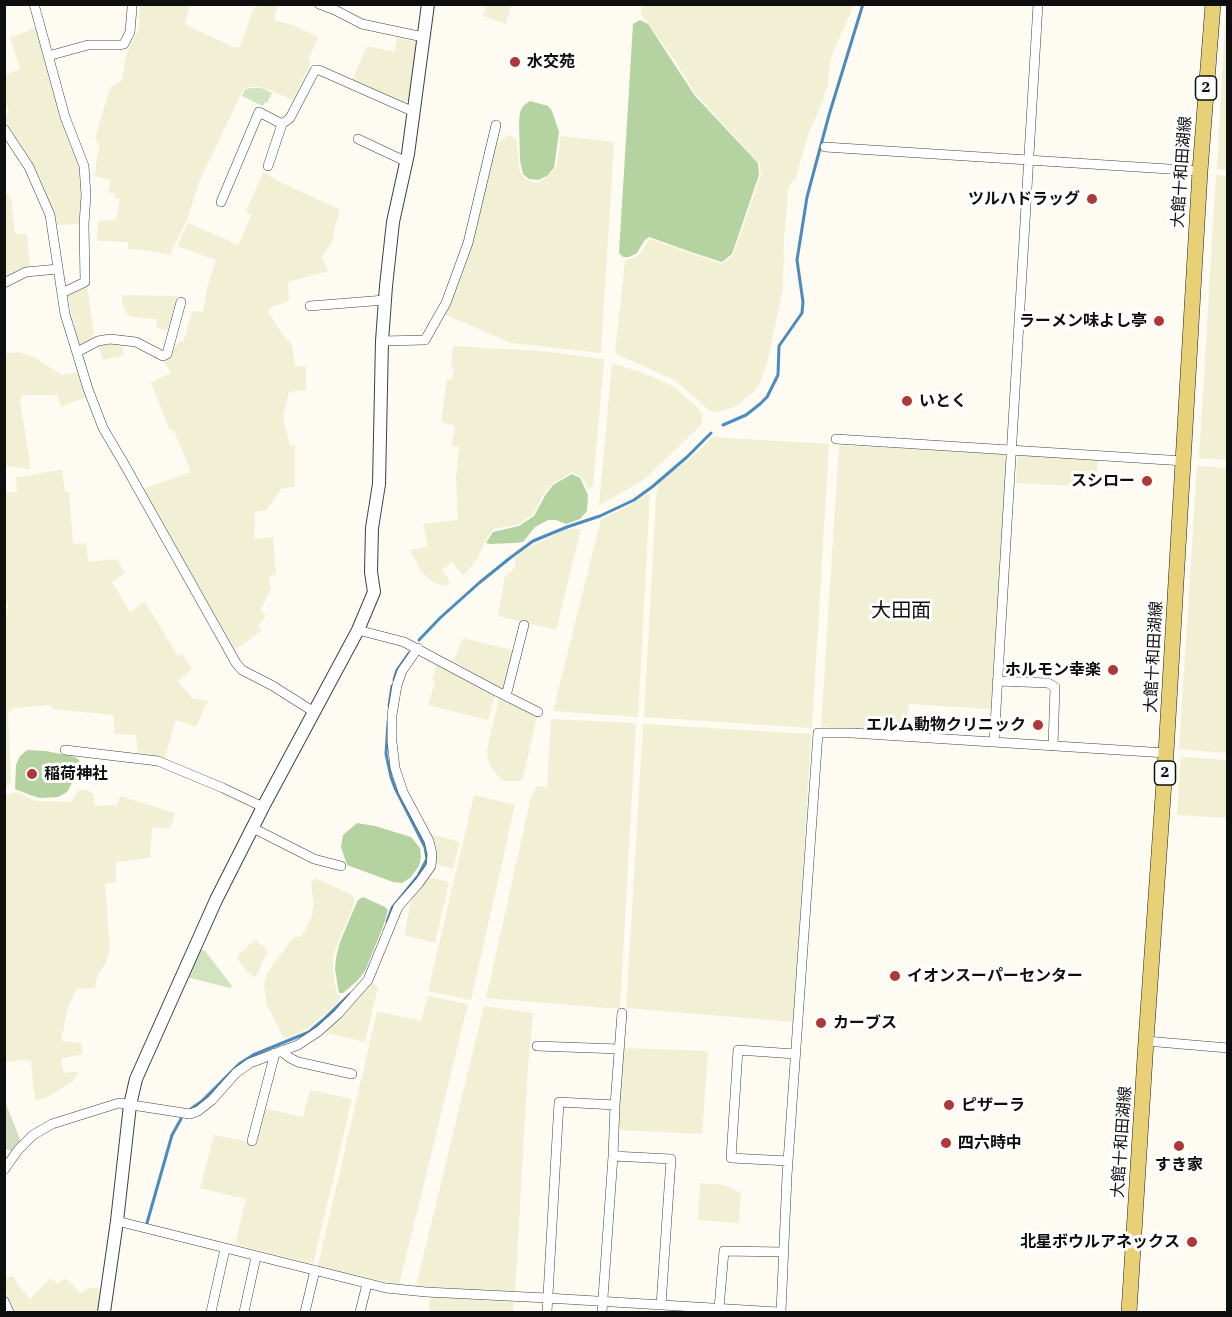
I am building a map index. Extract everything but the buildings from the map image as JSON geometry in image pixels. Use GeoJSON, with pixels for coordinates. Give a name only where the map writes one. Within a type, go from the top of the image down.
{"type":"FeatureCollection","features":[{"type":"Feature","properties":{"kind":"main road","name":"大館十和田湖線"},"geometry":{"type":"LineString","coordinates":[[1129,1312],[1166,753],[1200,171],[1213,4]]}},
{"type":"Feature","properties":{"kind":"street"},"geometry":{"type":"LineString","coordinates":[[34,4],[65,117],[84,166],[85,282],[62,293]]}},
{"type":"Feature","properties":{"kind":"street"},"geometry":{"type":"LineString","coordinates":[[320,4],[362,24],[423,37]]}},
{"type":"Feature","properties":{"kind":"street"},"geometry":{"type":"LineString","coordinates":[[104,1312],[130,1105],[136,1079],[216,900],[358,630],[374,592],[371,572],[372,528],[379,484],[385,300],[393,222],[407,162],[428,4]]}},
{"type":"Feature","properties":{"kind":"street"},"geometry":{"type":"LineString","coordinates":[[994,742],[1038,4]]}},
{"type":"Feature","properties":{"kind":"street"},"geometry":{"type":"LineString","coordinates":[[48,56],[88,45],[124,44],[130,32],[132,8]]}},
{"type":"Feature","properties":{"kind":"street"},"geometry":{"type":"LineString","coordinates":[[268,166],[282,124],[290,118],[315,70],[414,112]]}},
{"type":"Feature","properties":{"kind":"street"},"geometry":{"type":"LineString","coordinates":[[221,202],[259,112],[282,124]]}},
{"type":"Feature","properties":{"kind":"street"},"geometry":{"type":"LineString","coordinates":[[382,341],[425,340],[446,303],[468,243],[496,125]]}},
{"type":"Feature","properties":{"kind":"street"},"geometry":{"type":"LineString","coordinates":[[4,129],[28,166],[50,215],[65,314],[103,428],[236,663],[242,670],[314,712]]}},
{"type":"Feature","properties":{"kind":"street"},"geometry":{"type":"LineString","coordinates":[[358,139],[407,162]]}},
{"type":"Feature","properties":{"kind":"street"},"geometry":{"type":"LineString","coordinates":[[825,147],[1200,171]]}},
{"type":"Feature","properties":{"kind":"street"},"geometry":{"type":"LineString","coordinates":[[4,283],[27,272],[58,269]]}},
{"type":"Feature","properties":{"kind":"street"},"geometry":{"type":"LineString","coordinates":[[310,306],[385,300]]}},
{"type":"Feature","properties":{"kind":"street"},"geometry":{"type":"LineString","coordinates":[[77,352],[98,341],[110,339],[136,342],[163,356],[167,354],[181,302]]}},
{"type":"Feature","properties":{"kind":"street"},"geometry":{"type":"LineString","coordinates":[[836,439],[1184,461]]}},
{"type":"Feature","properties":{"kind":"street"},"geometry":{"type":"LineString","coordinates":[[506,696],[524,625]]}},
{"type":"Feature","properties":{"kind":"street"},"geometry":{"type":"LineString","coordinates":[[358,630],[418,648],[538,712]]}},
{"type":"Feature","properties":{"kind":"street"},"geometry":{"type":"LineString","coordinates":[[4,1170],[18,1150],[33,1135],[52,1124],[119,1103],[190,1114],[198,1111],[212,1100],[236,1072],[250,1063],[298,1045],[319,1031],[338,1014],[368,980],[398,907],[431,866],[432,854],[429,841],[403,792],[395,768],[392,742],[392,715],[397,685],[402,671],[418,648]]}},
{"type":"Feature","properties":{"kind":"street"},"geometry":{"type":"LineString","coordinates":[[997,681],[1048,683],[1055,687],[1053,746]]}},
{"type":"Feature","properties":{"kind":"street"},"geometry":{"type":"LineString","coordinates":[[117,1221],[386,1288],[547,1298],[603,1307],[661,1305],[694,1310],[719,1308],[779,1312],[818,733],[852,733],[1166,753]]}},
{"type":"Feature","properties":{"kind":"street"},"geometry":{"type":"LineString","coordinates":[[65,750],[158,761],[263,807]]}},
{"type":"Feature","properties":{"kind":"street"},"geometry":{"type":"LineString","coordinates":[[253,828],[314,859],[341,866]]}},
{"type":"Feature","properties":{"kind":"street"},"geometry":{"type":"LineString","coordinates":[[603,1307],[622,1013]]}},
{"type":"Feature","properties":{"kind":"street"},"geometry":{"type":"LineString","coordinates":[[1146,1041],[1227,1048]]}},
{"type":"Feature","properties":{"kind":"street"},"geometry":{"type":"LineString","coordinates":[[537,1046],[619,1049]]}},
{"type":"Feature","properties":{"kind":"street"},"geometry":{"type":"LineString","coordinates":[[788,1161],[731,1158],[738,1050],[795,1054]]}},
{"type":"Feature","properties":{"kind":"street"},"geometry":{"type":"LineString","coordinates":[[278,1052],[298,1062],[352,1074]]}},
{"type":"Feature","properties":{"kind":"street"},"geometry":{"type":"LineString","coordinates":[[252,1141],[278,1052]]}},
{"type":"Feature","properties":{"kind":"street"},"geometry":{"type":"LineString","coordinates":[[547,1312],[559,1102],[615,1105]]}},
{"type":"Feature","properties":{"kind":"street"},"geometry":{"type":"LineString","coordinates":[[613,1156],[671,1159],[661,1305]]}},
{"type":"Feature","properties":{"kind":"street"},"geometry":{"type":"LineString","coordinates":[[211,1312],[225,1249]]}},
{"type":"Feature","properties":{"kind":"street"},"geometry":{"type":"LineString","coordinates":[[719,1308],[724,1251],[783,1252]]}},
{"type":"Feature","properties":{"kind":"street"},"geometry":{"type":"LineString","coordinates":[[244,1312],[256,1257]]}},
{"type":"Feature","properties":{"kind":"street"},"geometry":{"type":"LineString","coordinates":[[305,1312],[315,1270]]}},
{"type":"Feature","properties":{"kind":"street"},"geometry":{"type":"LineString","coordinates":[[360,1312],[367,1284]]}},
{"type":"Feature","properties":{"kind":"street"},"geometry":{"type":"LineString","coordinates":[[4,1301],[9,1312]]}},
{"type":"Feature","properties":{"kind":"shaded area"},"geometry":{"type":"Polygon","coordinates":[[[642,4],[854,5],[833,52],[828,84],[822,103],[808,135],[795,180],[791,182],[788,189],[783,289],[767,364],[754,392],[736,406],[717,413],[709,410],[676,381],[615,353],[625,261],[638,256],[650,239],[722,264],[733,256],[761,175],[760,164],[697,96],[641,14],[642,4]]]}},
{"type":"Feature","properties":{"kind":"shaded area"},"geometry":{"type":"Polygon","coordinates":[[[140,5],[190,5],[185,23],[235,48],[240,46],[254,8],[258,6],[278,5],[274,20],[292,25],[318,37],[308,61],[311,62],[293,100],[261,87],[244,88],[198,184],[189,215],[170,255],[128,249],[128,242],[97,241],[98,221],[116,220],[120,199],[114,197],[115,193],[108,192],[111,180],[95,176],[99,145],[95,138],[110,88],[122,80],[126,55],[139,28],[140,5]]]}},
{"type":"Feature","properties":{"kind":"shaded area"},"geometry":{"type":"Polygon","coordinates":[[[487,5],[511,5],[506,24],[483,16],[487,5]]]}},
{"type":"Feature","properties":{"kind":"shaded area"},"geometry":{"type":"Polygon","coordinates":[[[1226,5],[1228,5],[1227,170],[1217,170],[1226,5]]]}},
{"type":"Feature","properties":{"kind":"shaded area"},"geometry":{"type":"Polygon","coordinates":[[[37,27],[80,165],[84,192],[81,224],[56,225],[40,178],[5,120],[9,111],[5,102],[6,75],[20,69],[10,38],[37,27]]]}},
{"type":"Feature","properties":{"kind":"shaded area"},"geometry":{"type":"Polygon","coordinates":[[[397,38],[418,42],[411,98],[403,103],[352,80],[367,46],[394,52],[397,38]]]}},
{"type":"Feature","properties":{"kind":"shaded area"},"geometry":{"type":"Polygon","coordinates":[[[509,135],[516,140],[520,173],[527,180],[537,183],[556,168],[561,136],[614,142],[601,353],[511,343],[444,314],[493,147],[509,135]]]}},
{"type":"Feature","properties":{"kind":"shaded area"},"geometry":{"type":"Polygon","coordinates":[[[263,172],[340,211],[333,240],[322,257],[328,271],[288,282],[289,301],[271,307],[268,312],[292,345],[295,366],[306,366],[306,390],[289,392],[283,418],[290,446],[295,446],[295,486],[281,489],[267,510],[255,512],[254,539],[273,537],[276,575],[271,576],[269,580],[271,588],[260,611],[266,615],[258,626],[262,630],[235,650],[143,489],[191,472],[174,431],[169,429],[151,382],[172,373],[164,363],[179,342],[184,340],[192,311],[203,312],[207,288],[216,260],[177,246],[188,223],[238,245],[252,215],[246,212],[263,172]]]}},
{"type":"Feature","properties":{"kind":"shaded area"},"geometry":{"type":"Polygon","coordinates":[[[1216,175],[1228,176],[1227,460],[1199,458],[1216,175]]]}},
{"type":"Feature","properties":{"kind":"shaded area"},"geometry":{"type":"Polygon","coordinates":[[[5,191],[11,197],[15,234],[27,234],[30,268],[10,274],[5,278],[5,191]]]}},
{"type":"Feature","properties":{"kind":"shaded area"},"geometry":{"type":"Polygon","coordinates":[[[87,285],[94,334],[92,339],[79,345],[67,294],[87,285]]]}},
{"type":"Feature","properties":{"kind":"shaded area"},"geometry":{"type":"Polygon","coordinates":[[[122,295],[177,296],[171,331],[156,328],[157,319],[130,316],[122,304],[122,295]]]}},
{"type":"Feature","properties":{"kind":"shaded area"},"geometry":{"type":"Polygon","coordinates":[[[110,342],[122,343],[124,355],[103,360],[98,345],[110,342]]]}},
{"type":"Feature","properties":{"kind":"shaded area"},"geometry":{"type":"Polygon","coordinates":[[[453,346],[541,351],[604,359],[593,485],[589,490],[581,477],[572,472],[552,484],[544,493],[533,514],[517,525],[493,529],[477,559],[465,574],[462,575],[452,562],[442,570],[450,582],[444,586],[431,581],[420,570],[410,550],[428,546],[423,524],[458,520],[456,479],[459,447],[452,445],[455,426],[441,422],[447,379],[452,380],[454,368],[451,367],[453,346]]]}},
{"type":"Feature","properties":{"kind":"shaded area"},"geometry":{"type":"Polygon","coordinates":[[[18,352],[36,358],[62,375],[77,372],[87,397],[61,406],[57,395],[22,395],[20,400],[31,469],[5,466],[5,354],[18,352]]]}},
{"type":"Feature","properties":{"kind":"shaded area"},"geometry":{"type":"Polygon","coordinates":[[[612,363],[673,386],[698,408],[703,416],[701,425],[646,478],[599,506],[612,363]]]}},
{"type":"Feature","properties":{"kind":"shaded area"},"geometry":{"type":"Polygon","coordinates":[[[712,437],[829,444],[812,728],[644,717],[658,484],[699,451],[712,437]]]}},
{"type":"Feature","properties":{"kind":"shaded area"},"geometry":{"type":"Polygon","coordinates":[[[839,445],[1003,454],[1007,458],[991,709],[909,704],[906,733],[821,727],[839,445]]]}},
{"type":"Feature","properties":{"kind":"shaded area"},"geometry":{"type":"Polygon","coordinates":[[[1020,455],[1098,460],[1096,487],[1016,483],[1017,458],[1020,455]]]}},
{"type":"Feature","properties":{"kind":"shaded area"},"geometry":{"type":"Polygon","coordinates":[[[1197,466],[1227,468],[1227,753],[1179,749],[1197,466]]]}},
{"type":"Feature","properties":{"kind":"shaded area"},"geometry":{"type":"Polygon","coordinates":[[[62,469],[65,492],[69,492],[73,544],[86,543],[88,562],[117,559],[125,573],[112,582],[130,612],[145,602],[178,656],[182,654],[192,668],[178,682],[193,699],[208,700],[196,727],[176,720],[164,760],[138,756],[136,735],[114,734],[114,715],[52,709],[52,705],[13,708],[8,712],[11,782],[5,788],[4,615],[7,614],[8,604],[5,599],[5,492],[17,492],[16,477],[62,469]]]}},
{"type":"Feature","properties":{"kind":"shaded area"},"geometry":{"type":"Polygon","coordinates":[[[648,493],[650,494],[638,717],[553,711],[601,519],[627,507],[648,493]]]}},
{"type":"Feature","properties":{"kind":"shaded area"},"geometry":{"type":"Polygon","coordinates":[[[566,529],[581,529],[556,630],[498,616],[505,576],[515,568],[515,558],[522,551],[566,529]]]}},
{"type":"Feature","properties":{"kind":"shaded area"},"geometry":{"type":"Polygon","coordinates":[[[463,638],[515,651],[504,691],[453,661],[463,638]]]}},
{"type":"Feature","properties":{"kind":"shaded area"},"geometry":{"type":"Polygon","coordinates":[[[437,662],[495,695],[488,720],[428,705],[435,682],[432,680],[437,662]]]}},
{"type":"Feature","properties":{"kind":"shaded area"},"geometry":{"type":"Polygon","coordinates":[[[503,696],[537,716],[523,778],[519,781],[503,781],[488,760],[487,750],[499,699],[503,696]]]}},
{"type":"Feature","properties":{"kind":"shaded area"},"geometry":{"type":"Polygon","coordinates":[[[551,719],[636,723],[620,1009],[486,998],[531,797],[537,786],[547,787],[551,719]]]}},
{"type":"Feature","properties":{"kind":"shaded area"},"geometry":{"type":"Polygon","coordinates":[[[643,724],[811,734],[794,1022],[626,1008],[643,724]]]}},
{"type":"Feature","properties":{"kind":"shaded area"},"geometry":{"type":"Polygon","coordinates":[[[1181,757],[1227,760],[1227,818],[1177,815],[1181,757]]]}},
{"type":"Feature","properties":{"kind":"shaded area"},"geometry":{"type":"Polygon","coordinates":[[[79,790],[86,790],[94,794],[94,806],[117,805],[120,796],[175,813],[170,829],[152,827],[150,858],[116,862],[116,882],[105,884],[110,949],[106,962],[97,977],[95,988],[77,989],[68,1007],[61,1041],[82,1043],[82,1054],[61,1059],[64,1073],[78,1071],[77,1076],[71,1083],[36,1101],[31,1061],[5,1062],[5,795],[16,792],[36,801],[71,802],[79,790]]]}},
{"type":"Feature","properties":{"kind":"shaded area"},"geometry":{"type":"Polygon","coordinates":[[[474,795],[515,805],[471,1000],[428,991],[474,795]]]}},
{"type":"Feature","properties":{"kind":"shaded area"},"geometry":{"type":"Polygon","coordinates":[[[431,834],[460,842],[453,869],[435,864],[431,834]]]}},
{"type":"Feature","properties":{"kind":"shaded area"},"geometry":{"type":"Polygon","coordinates":[[[428,877],[449,882],[435,943],[404,935],[412,896],[428,877]]]}},
{"type":"Feature","properties":{"kind":"shaded area"},"geometry":{"type":"Polygon","coordinates":[[[315,878],[354,898],[354,904],[335,949],[333,961],[334,981],[340,1000],[307,1029],[284,1039],[267,1005],[264,983],[267,973],[293,938],[301,936],[305,931],[312,916],[314,904],[311,884],[315,878]]]}},
{"type":"Feature","properties":{"kind":"shaded area"},"geometry":{"type":"Polygon","coordinates":[[[255,940],[268,953],[254,977],[237,958],[255,940]]]}},
{"type":"Feature","properties":{"kind":"shaded area"},"geometry":{"type":"Polygon","coordinates":[[[370,984],[378,987],[365,1042],[327,1033],[327,1029],[370,984]]]}},
{"type":"Feature","properties":{"kind":"shaded area"},"geometry":{"type":"Polygon","coordinates":[[[428,996],[468,1004],[399,1285],[318,1266],[377,1011],[421,1021],[428,996]]]}},
{"type":"Feature","properties":{"kind":"shaded area"},"geometry":{"type":"Polygon","coordinates":[[[484,1006],[533,1013],[515,1292],[416,1286],[484,1006]]]}},
{"type":"Feature","properties":{"kind":"shaded area"},"geometry":{"type":"Polygon","coordinates":[[[623,1048],[708,1051],[702,1134],[618,1130],[623,1048]]]}},
{"type":"Feature","properties":{"kind":"shaded area"},"geometry":{"type":"Polygon","coordinates":[[[310,1090],[352,1099],[313,1264],[235,1244],[246,1199],[200,1188],[214,1135],[255,1143],[264,1108],[303,1117],[310,1090]]]}},
{"type":"Feature","properties":{"kind":"shaded area"},"geometry":{"type":"Polygon","coordinates":[[[700,1183],[723,1185],[741,1194],[739,1223],[698,1220],[700,1183]]]}},
{"type":"Feature","properties":{"kind":"shaded area"},"geometry":{"type":"Polygon","coordinates":[[[13,1276],[30,1299],[51,1278],[58,1284],[65,1278],[81,1293],[89,1288],[101,1288],[97,1312],[13,1312],[4,1279],[13,1276]]]}},
{"type":"Feature","properties":{"kind":"shaded area"},"geometry":{"type":"Polygon","coordinates":[[[430,1297],[514,1302],[513,1312],[429,1312],[430,1297]]]}},
{"type":"Feature","properties":{"kind":"green space"},"geometry":{"type":"Polygon","coordinates":[[[640,20],[648,24],[695,96],[758,163],[759,175],[732,254],[722,262],[649,237],[637,253],[623,257],[619,253],[633,24],[640,20]]]}},
{"type":"Feature","properties":{"kind":"green space"},"geometry":{"type":"Polygon","coordinates":[[[261,88],[272,93],[267,103],[265,102],[263,106],[242,96],[245,89],[261,88]]]}},
{"type":"Feature","properties":{"kind":"green space"},"geometry":{"type":"Polygon","coordinates":[[[530,101],[548,106],[559,132],[554,168],[547,176],[538,180],[529,179],[523,174],[520,161],[520,112],[523,106],[530,101]]]}},
{"type":"Feature","properties":{"kind":"green space"},"geometry":{"type":"Polygon","coordinates":[[[572,474],[580,478],[588,495],[587,511],[580,519],[566,524],[548,520],[535,527],[523,542],[486,543],[493,532],[519,526],[534,516],[553,485],[572,474]]]}},
{"type":"Feature","properties":{"kind":"green space"},"geometry":{"type":"Polygon","coordinates":[[[27,750],[46,751],[75,757],[79,760],[80,768],[67,792],[58,797],[40,798],[15,789],[16,765],[20,756],[27,750]]]}},
{"type":"Feature","properties":{"kind":"green space"},"geometry":{"type":"Polygon","coordinates":[[[357,823],[411,837],[420,848],[421,857],[419,866],[410,878],[402,883],[393,882],[347,865],[341,847],[343,835],[357,823]]]}},
{"type":"Feature","properties":{"kind":"green space"},"geometry":{"type":"Polygon","coordinates":[[[363,897],[388,910],[365,971],[343,993],[339,993],[335,969],[340,942],[358,900],[363,897]]]}},
{"type":"Feature","properties":{"kind":"green space"},"geometry":{"type":"Polygon","coordinates":[[[198,948],[205,951],[232,986],[230,988],[186,977],[198,948]]]}},
{"type":"Feature","properties":{"kind":"green space"},"geometry":{"type":"Polygon","coordinates":[[[4,1099],[21,1142],[13,1152],[6,1149],[5,1151],[4,1099]]]}},
{"type":"Feature","properties":{"kind":"waterway"},"geometry":{"type":"LineString","coordinates":[[723,425],[746,415],[767,397],[778,375],[779,346],[802,313],[803,302],[797,260],[807,197],[863,4]]}},
{"type":"Feature","properties":{"kind":"waterway"},"geometry":{"type":"LineString","coordinates":[[419,640],[479,583],[533,541],[600,516],[634,500],[687,457],[711,433]]}},
{"type":"Feature","properties":{"kind":"waterway"},"geometry":{"type":"LineString","coordinates":[[394,680],[397,670],[409,653]]}},
{"type":"Feature","properties":{"kind":"waterway"},"geometry":{"type":"LineString","coordinates":[[389,706],[392,686]]}},
{"type":"Feature","properties":{"kind":"waterway"},"geometry":{"type":"LineString","coordinates":[[387,922],[392,908],[418,876],[427,859],[425,847],[391,777],[386,754],[388,722]]}},
{"type":"Feature","properties":{"kind":"waterway"},"geometry":{"type":"LineString","coordinates":[[191,1109],[239,1064],[253,1055],[309,1032],[350,994]]}},
{"type":"Feature","properties":{"kind":"waterway"},"geometry":{"type":"LineString","coordinates":[[147,1223],[172,1135],[181,1119]]}},
{"type":"Feature","properties":{"kind":"place","name":"水交苑"},"geometry":{"type":"Point","coordinates":[515,62]}},
{"type":"Feature","properties":{"kind":"place","name":"ツルハドラッグ"},"geometry":{"type":"Point","coordinates":[1092,199]}},
{"type":"Feature","properties":{"kind":"place","name":"ラーメン味よし亭"},"geometry":{"type":"Point","coordinates":[1159,321]}},
{"type":"Feature","properties":{"kind":"place","name":"いとく"},"geometry":{"type":"Point","coordinates":[907,401]}},
{"type":"Feature","properties":{"kind":"place","name":"スシロー"},"geometry":{"type":"Point","coordinates":[1147,481]}},
{"type":"Feature","properties":{"kind":"place","name":"ホルモン幸楽"},"geometry":{"type":"Point","coordinates":[1113,670]}},
{"type":"Feature","properties":{"kind":"place","name":"エルム動物クリニック"},"geometry":{"type":"Point","coordinates":[1038,725]}},
{"type":"Feature","properties":{"kind":"place","name":"稲荷神社"},"geometry":{"type":"Point","coordinates":[32,774]}},
{"type":"Feature","properties":{"kind":"place","name":"イオンスーパーセンター"},"geometry":{"type":"Point","coordinates":[895,976]}},
{"type":"Feature","properties":{"kind":"place","name":"カーブス"},"geometry":{"type":"Point","coordinates":[821,1023]}},
{"type":"Feature","properties":{"kind":"place","name":"ピザーラ"},"geometry":{"type":"Point","coordinates":[949,1105]}},
{"type":"Feature","properties":{"kind":"place","name":"四六時中"},"geometry":{"type":"Point","coordinates":[946,1143]}},
{"type":"Feature","properties":{"kind":"place","name":"すき家"},"geometry":{"type":"Point","coordinates":[1179,1146]}},
{"type":"Feature","properties":{"kind":"place","name":"北星ボウルアネックス"},"geometry":{"type":"Point","coordinates":[1192,1242]}},
{"type":"Feature","properties":{"kind":"district","name":"大田面"},"geometry":{"type":"Point","coordinates":[901,611]}}]}
